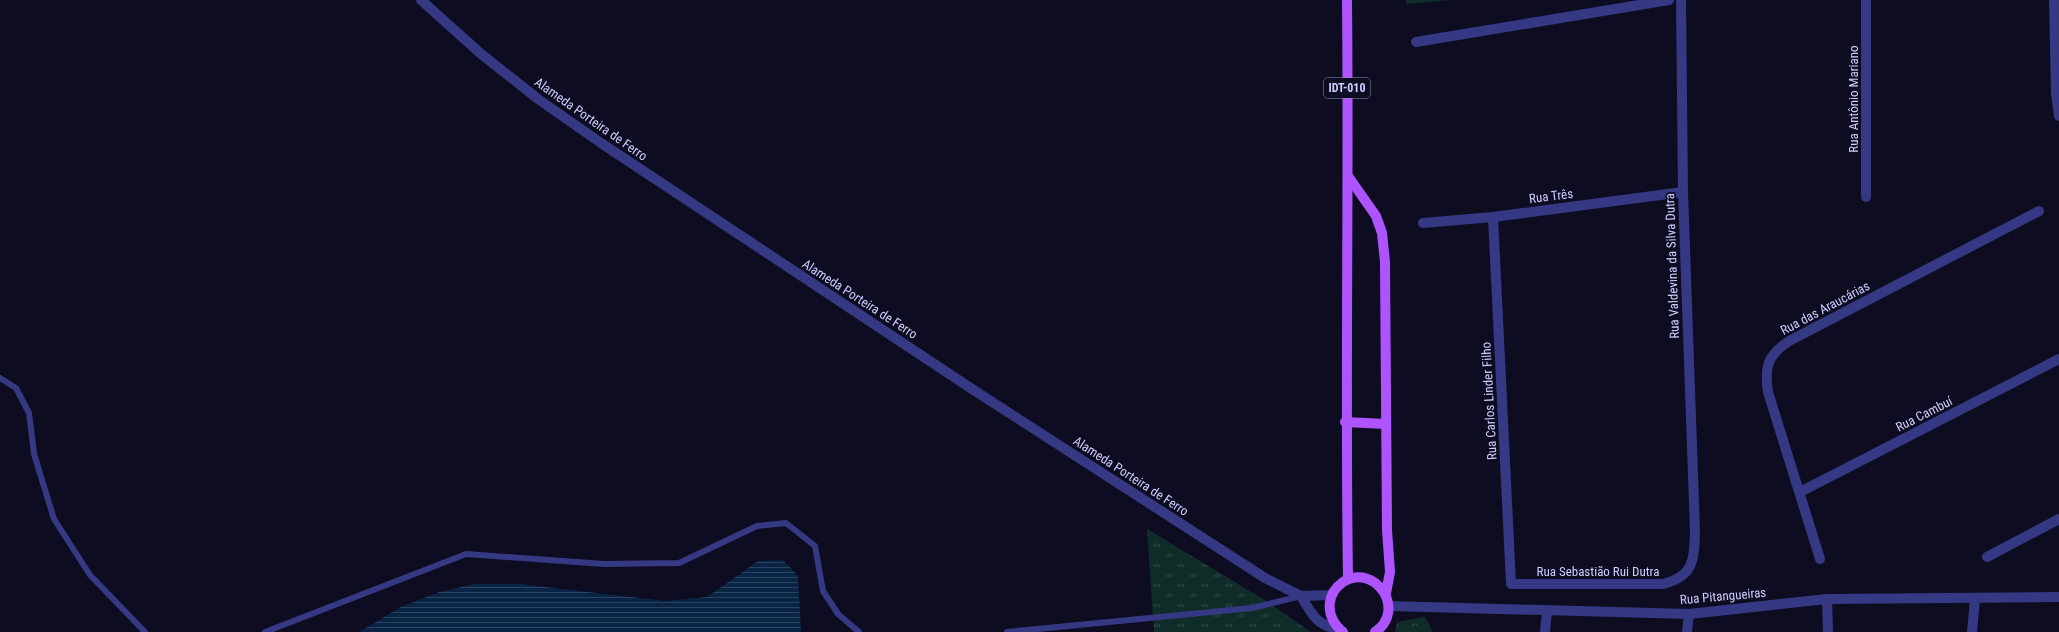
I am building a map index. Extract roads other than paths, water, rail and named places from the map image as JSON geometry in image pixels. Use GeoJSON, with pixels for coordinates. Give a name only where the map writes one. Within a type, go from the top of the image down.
{"type":"FeatureCollection","features":[{"type":"Feature","properties":{"kind":"main road","name":"IDT-010"},"geometry":{"type":"LineString","coordinates":[[1346,0],[1348,176]]}},
{"type":"Feature","properties":{"kind":"main road"},"geometry":{"type":"LineString","coordinates":[[1348,176],[1346,422],[1348,580]]}},
{"type":"Feature","properties":{"kind":"main road"},"geometry":{"type":"LineString","coordinates":[[1348,176],[1376,216],[1382,233],[1385,262],[1387,530],[1390,572],[1386,594]]}},
{"type":"Feature","properties":{"kind":"main road"},"geometry":{"type":"LineString","coordinates":[[1346,422],[1386,424]]}},
{"type":"Feature","properties":{"kind":"main road"},"geometry":{"type":"LineString","coordinates":[[1342,631],[1332,617],[1330,610],[1332,595],[1336,588],[1348,580],[1363,577],[1370,579],[1382,587],[1386,594],[1389,606],[1386,620],[1379,630]]}},
{"type":"Feature","properties":{"kind":"street","name":"Alameda Porteira de Ferro"},"geometry":{"type":"LineString","coordinates":[[421,0],[480,54],[538,100],[959,380],[1264,578],[1301,596],[1332,595]]}},
{"type":"Feature","properties":{"kind":"street"},"geometry":{"type":"LineString","coordinates":[[1416,42],[1670,0]]}},
{"type":"Feature","properties":{"kind":"street","name":"Rua Valdevina da Silva Dutra"},"geometry":{"type":"LineString","coordinates":[[1681,0],[1682,192],[1695,532]]}},
{"type":"Feature","properties":{"kind":"street","name":"Rua Antônio Mariano"},"geometry":{"type":"LineString","coordinates":[[1866,0],[1866,197]]}},
{"type":"Feature","properties":{"kind":"street"},"geometry":{"type":"LineString","coordinates":[[2054,0],[2056,94],[2059,116]]}},
{"type":"Feature","properties":{"kind":"street","name":"Rua Três"},"geometry":{"type":"LineString","coordinates":[[1423,223],[1493,217],[1682,192]]}},
{"type":"Feature","properties":{"kind":"street","name":"Rua das Araucárias"},"geometry":{"type":"LineString","coordinates":[[1820,559],[1768,392],[1766,380],[1768,364],[1779,347],[2039,211]]}},
{"type":"Feature","properties":{"kind":"street","name":"Rua Carlos Linder Filho"},"geometry":{"type":"LineString","coordinates":[[1493,217],[1512,584]]}},
{"type":"Feature","properties":{"kind":"street","name":"Rua Cambuí"},"geometry":{"type":"LineString","coordinates":[[1800,492],[2059,359]]}},
{"type":"Feature","properties":{"kind":"street"},"geometry":{"type":"LineString","coordinates":[[1986,557],[2059,518]]}},
{"type":"Feature","properties":{"kind":"street","name":"Rua Sebastião Rui Dutra"},"geometry":{"type":"LineString","coordinates":[[1512,584],[1663,584],[1676,580],[1688,571],[1694,556],[1695,532]]}},
{"type":"Feature","properties":{"kind":"street"},"geometry":{"type":"LineString","coordinates":[[1301,596],[1316,620],[1326,626],[1342,631]]}},
{"type":"Feature","properties":{"kind":"street","name":"Rua Pitangueiras"},"geometry":{"type":"LineString","coordinates":[[1389,606],[1689,614],[1827,599],[1975,599],[2059,597]]}},
{"type":"Feature","properties":{"kind":"street"},"geometry":{"type":"LineString","coordinates":[[1827,599],[1828,632]]}},
{"type":"Feature","properties":{"kind":"street"},"geometry":{"type":"LineString","coordinates":[[1972,632],[1975,599]]}},
{"type":"Feature","properties":{"kind":"street"},"geometry":{"type":"LineString","coordinates":[[1545,632],[1547,611]]}},
{"type":"Feature","properties":{"kind":"street"},"geometry":{"type":"LineString","coordinates":[[1687,632],[1689,614]]}},
{"type":"Feature","properties":{"kind":"lane"},"geometry":{"type":"LineString","coordinates":[[0,378],[16,388],[29,413],[34,454],[54,519],[90,574],[146,632]]}},
{"type":"Feature","properties":{"kind":"lane"},"geometry":{"type":"LineString","coordinates":[[265,632],[466,554],[604,564],[679,563],[757,526],[786,523],[815,546],[823,591],[838,614],[859,632]]}},
{"type":"Feature","properties":{"kind":"lane"},"geometry":{"type":"LineString","coordinates":[[1007,632],[1252,608],[1301,596]]}},
{"type":"Feature","properties":{"kind":"water"},"geometry":{"type":"Polygon","coordinates":[[[783,560],[798,576],[801,632],[359,632],[401,607],[439,592],[474,584],[520,584],[665,601],[707,597],[758,561],[783,560]]]}}]}
